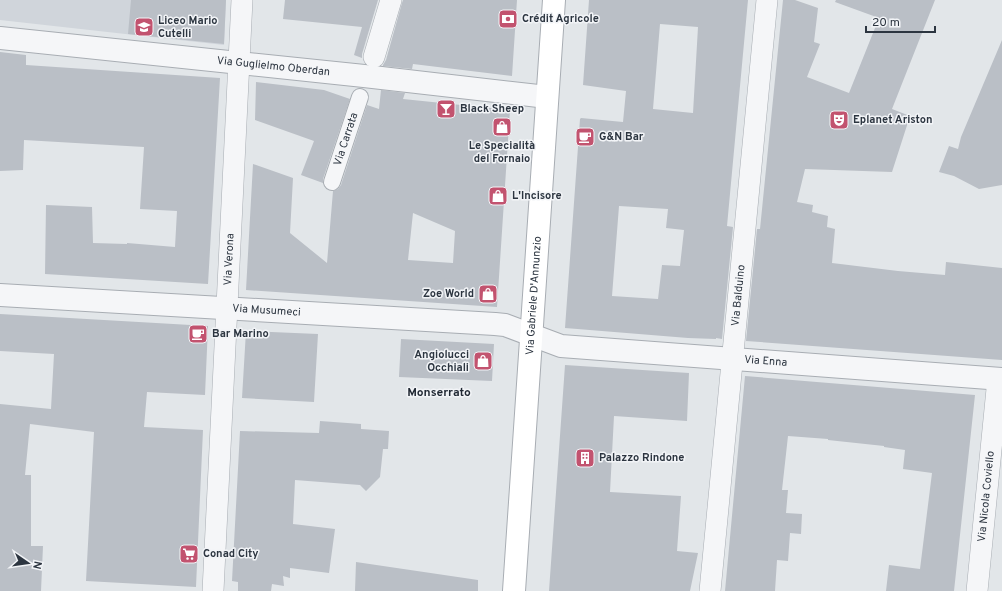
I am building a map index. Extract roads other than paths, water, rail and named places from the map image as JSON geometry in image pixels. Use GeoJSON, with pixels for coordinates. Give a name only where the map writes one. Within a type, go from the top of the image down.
{"type":"FeatureCollection","features":[{"type":"Feature","properties":{"kind":"main road","name":"Via Gabriele D'Annunzio"},"geometry":{"type":"LineString","coordinates":[[514,591],[554,0]]}},
{"type":"Feature","properties":{"kind":"street","name":"Via Verona"},"geometry":{"type":"LineString","coordinates":[[212,591],[242,0]]}},
{"type":"Feature","properties":{"kind":"street"},"geometry":{"type":"LineString","coordinates":[[374,57],[390,0]]}},
{"type":"Feature","properties":{"kind":"street","name":"Via Balduino"},"geometry":{"type":"LineString","coordinates":[[710,591],[767,0]]}},
{"type":"Feature","properties":{"kind":"street","name":"Via Guglielmo Oberdan"},"geometry":{"type":"LineString","coordinates":[[0,38],[548,97]]}},
{"type":"Feature","properties":{"kind":"street","name":"Via Carrata"},"geometry":{"type":"LineString","coordinates":[[332,182],[360,97]]}},
{"type":"Feature","properties":{"kind":"street","name":"Via Musumeci"},"geometry":{"type":"LineString","coordinates":[[0,295],[495,324],[504,325],[532,335]]}},
{"type":"Feature","properties":{"kind":"street","name":"Via Enna"},"geometry":{"type":"LineString","coordinates":[[532,335],[561,346],[1000,379]]}},
{"type":"Feature","properties":{"kind":"street","name":"Via Nicola Coviello"},"geometry":{"type":"LineString","coordinates":[[977,591],[1000,379]]}},
{"type":"Feature","properties":{"kind":"place","name":"Crédit Agricole"},"geometry":{"type":"Point","coordinates":[508,19]}},
{"type":"Feature","properties":{"kind":"place","name":"Liceo Mario Cutelli"},"geometry":{"type":"Point","coordinates":[144,27]}},
{"type":"Feature","properties":{"kind":"place","name":"Black Sheep"},"geometry":{"type":"Point","coordinates":[446,109]}},
{"type":"Feature","properties":{"kind":"place","name":"Eplanet Ariston"},"geometry":{"type":"Point","coordinates":[839,120]}},
{"type":"Feature","properties":{"kind":"place","name":"Le Specialità del Fornaio"},"geometry":{"type":"Point","coordinates":[502,127]}},
{"type":"Feature","properties":{"kind":"place","name":"G&N Bar"},"geometry":{"type":"Point","coordinates":[585,137]}},
{"type":"Feature","properties":{"kind":"place","name":"L'Incisore"},"geometry":{"type":"Point","coordinates":[498,196]}},
{"type":"Feature","properties":{"kind":"place","name":"Zoe World"},"geometry":{"type":"Point","coordinates":[488,294]}},
{"type":"Feature","properties":{"kind":"place","name":"Bar Marino"},"geometry":{"type":"Point","coordinates":[198,334]}},
{"type":"Feature","properties":{"kind":"place","name":"Angiolucci Occhiali"},"geometry":{"type":"Point","coordinates":[483,361]}},
{"type":"Feature","properties":{"kind":"place","name":"Palazzo Rindone"},"geometry":{"type":"Point","coordinates":[585,458]}},
{"type":"Feature","properties":{"kind":"place","name":"Conad City"},"geometry":{"type":"Point","coordinates":[189,554]}},
{"type":"Feature","properties":{"kind":"district","name":"Monserrato"},"geometry":{"type":"Point","coordinates":[439,393]}}]}
